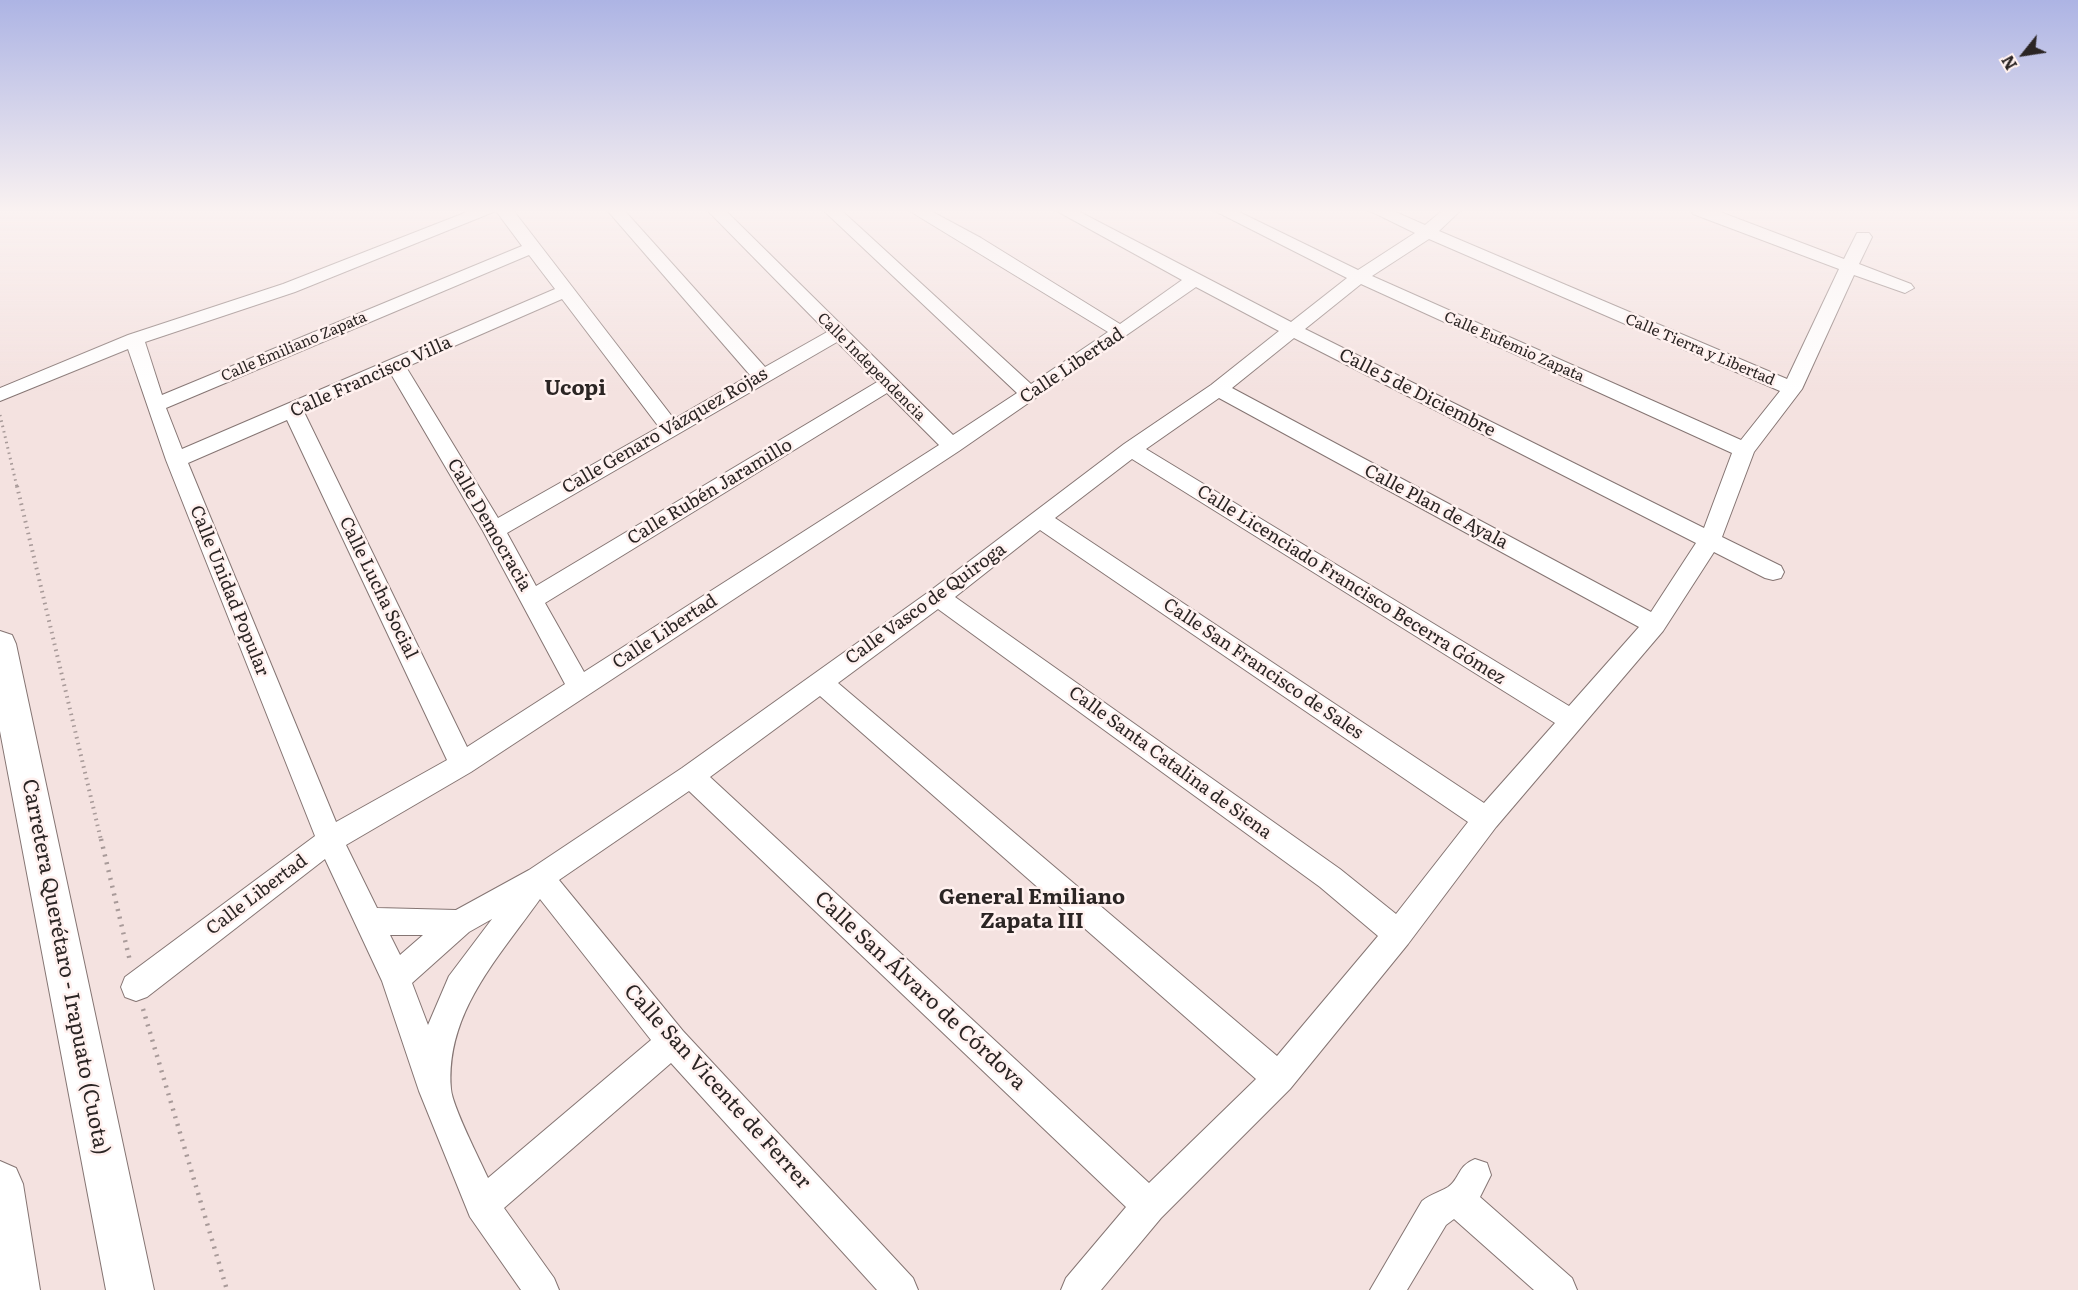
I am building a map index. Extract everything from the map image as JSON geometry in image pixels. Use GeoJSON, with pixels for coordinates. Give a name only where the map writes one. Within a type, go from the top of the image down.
{"type":"FeatureCollection","features":[{"type":"Feature","properties":{"kind":"highway","name":"Carretera Querétaro - Irapuato (Cuota)"},"geometry":{"type":"LineString","coordinates":[[0,644],[130,1290]]}},
{"type":"Feature","properties":{"kind":"highway"},"geometry":{"type":"LineString","coordinates":[[0,1184],[16,1290]]}},
{"type":"Feature","properties":{"kind":"street"},"geometry":{"type":"LineString","coordinates":[[0,395],[135,339],[289,288],[334,270]]}},
{"type":"Feature","properties":{"kind":"street","name":"Calle Emiliano Zapata"},"geometry":{"type":"LineString","coordinates":[[155,405],[478,270]]}},
{"type":"Feature","properties":{"kind":"street"},"geometry":{"type":"LineString","coordinates":[[550,270],[669,428]]}},
{"type":"Feature","properties":{"kind":"street"},"geometry":{"type":"LineString","coordinates":[[668,270],[761,375]]}},
{"type":"Feature","properties":{"kind":"street","name":"Calle Independencia"},"geometry":{"type":"LineString","coordinates":[[774,270],[952,446]]}},
{"type":"Feature","properties":{"kind":"street"},"geometry":{"type":"LineString","coordinates":[[896,270],[1030,394]]}},
{"type":"Feature","properties":{"kind":"street"},"geometry":{"type":"LineString","coordinates":[[1021,270],[1121,332]]}},
{"type":"Feature","properties":{"kind":"street","name":"Calle 5 de Diciembre"},"geometry":{"type":"LineString","coordinates":[[1181,270],[1292,330],[1773,572]]}},
{"type":"Feature","properties":{"kind":"street","name":"Calle Eufemio Zapata"},"geometry":{"type":"LineString","coordinates":[[1345,270],[1744,450]]}},
{"type":"Feature","properties":{"kind":"street","name":"Calle Vasco de Quiroga"},"geometry":{"type":"LineString","coordinates":[[435,1091],[440,1032],[460,986],[540,877],[692,776],[819,681],[938,597],[1131,449],[1218,389],[1369,270]]}},
{"type":"Feature","properties":{"kind":"street","name":"Calle Tierra y Libertad"},"geometry":{"type":"LineString","coordinates":[[1513,270],[1792,389]]}},
{"type":"Feature","properties":{"kind":"street"},"geometry":{"type":"LineString","coordinates":[[1078,1290],[1149,1206],[1279,1078],[1398,934],[1486,819],[1655,625],[1710,540],[1744,450],[1792,389],[1847,270]]}},
{"type":"Feature","properties":{"kind":"street"},"geometry":{"type":"LineString","coordinates":[[1860,270],[1905,288]]}},
{"type":"Feature","properties":{"kind":"street","name":"Calle Libertad"},"geometry":{"type":"LineString","coordinates":[[136,987],[330,840],[462,764],[952,446],[1121,332],[1196,278]]}},
{"type":"Feature","properties":{"kind":"street","name":"Calle Francisco Villa"},"geometry":{"type":"LineString","coordinates":[[176,460],[565,291]]}},
{"type":"Feature","properties":{"kind":"street","name":"Calle Genaro Vázquez Rojas"},"geometry":{"type":"LineString","coordinates":[[494,530],[761,375],[837,334]]}},
{"type":"Feature","properties":{"kind":"street","name":"Calle Unidad Popular"},"geometry":{"type":"LineString","coordinates":[[135,339],[155,405],[176,460],[330,840],[396,978],[435,1091],[482,1205],[542,1290]]}},
{"type":"Feature","properties":{"kind":"street","name":"Calle Democracia"},"geometry":{"type":"LineString","coordinates":[[396,366],[494,530],[579,687]]}},
{"type":"Feature","properties":{"kind":"street","name":"Calle Rubén Jaramillo"},"geometry":{"type":"LineString","coordinates":[[532,600],[888,384]]}},
{"type":"Feature","properties":{"kind":"street","name":"Calle Plan de Ayala"},"geometry":{"type":"LineString","coordinates":[[1218,389],[1655,625]]}},
{"type":"Feature","properties":{"kind":"street","name":"Calle Lucha Social"},"geometry":{"type":"LineString","coordinates":[[293,411],[462,764]]}},
{"type":"Feature","properties":{"kind":"street","name":"Calle Licenciado Francisco Becerra Gómez"},"geometry":{"type":"LineString","coordinates":[[1131,449],[1571,720]]}},
{"type":"Feature","properties":{"kind":"street","name":"Calle San Francisco de Sales"},"geometry":{"type":"LineString","coordinates":[[1040,519],[1486,819]]}},
{"type":"Feature","properties":{"kind":"street","name":"Calle Santa Catalina de Siena"},"geometry":{"type":"LineString","coordinates":[[938,597],[1329,878],[1398,934]]}},
{"type":"Feature","properties":{"kind":"street"},"geometry":{"type":"LineString","coordinates":[[819,681],[1013,852],[1279,1078]]}},
{"type":"Feature","properties":{"kind":"street","name":"Calle San Álvaro de Córdova"},"geometry":{"type":"LineString","coordinates":[[692,776],[1149,1206]]}},
{"type":"Feature","properties":{"kind":"street"},"geometry":{"type":"LineString","coordinates":[[396,978],[459,923],[540,877]]}},
{"type":"Feature","properties":{"kind":"street","name":"Calle San Vicente de Ferrer"},"geometry":{"type":"LineString","coordinates":[[540,877],[672,1042],[901,1290]]}},
{"type":"Feature","properties":{"kind":"street"},"geometry":{"type":"LineString","coordinates":[[369,921],[459,923]]}},
{"type":"Feature","properties":{"kind":"street"},"geometry":{"type":"LineString","coordinates":[[482,1205],[672,1042]]}},
{"type":"Feature","properties":{"kind":"street"},"geometry":{"type":"LineString","coordinates":[[1387,1290],[1434,1213],[1467,1188],[1560,1290]]}},
{"type":"Feature","properties":{"kind":"path"},"geometry":{"type":"LineString","coordinates":[[0,415],[136,987],[227,1290]]}},
{"type":"Feature","properties":{"kind":"district","name":"Ucopi"},"geometry":{"type":"Point","coordinates":[575,389]}},
{"type":"Feature","properties":{"kind":"district","name":"General Emiliano Zapata III"},"geometry":{"type":"Point","coordinates":[1032,910]}}]}
